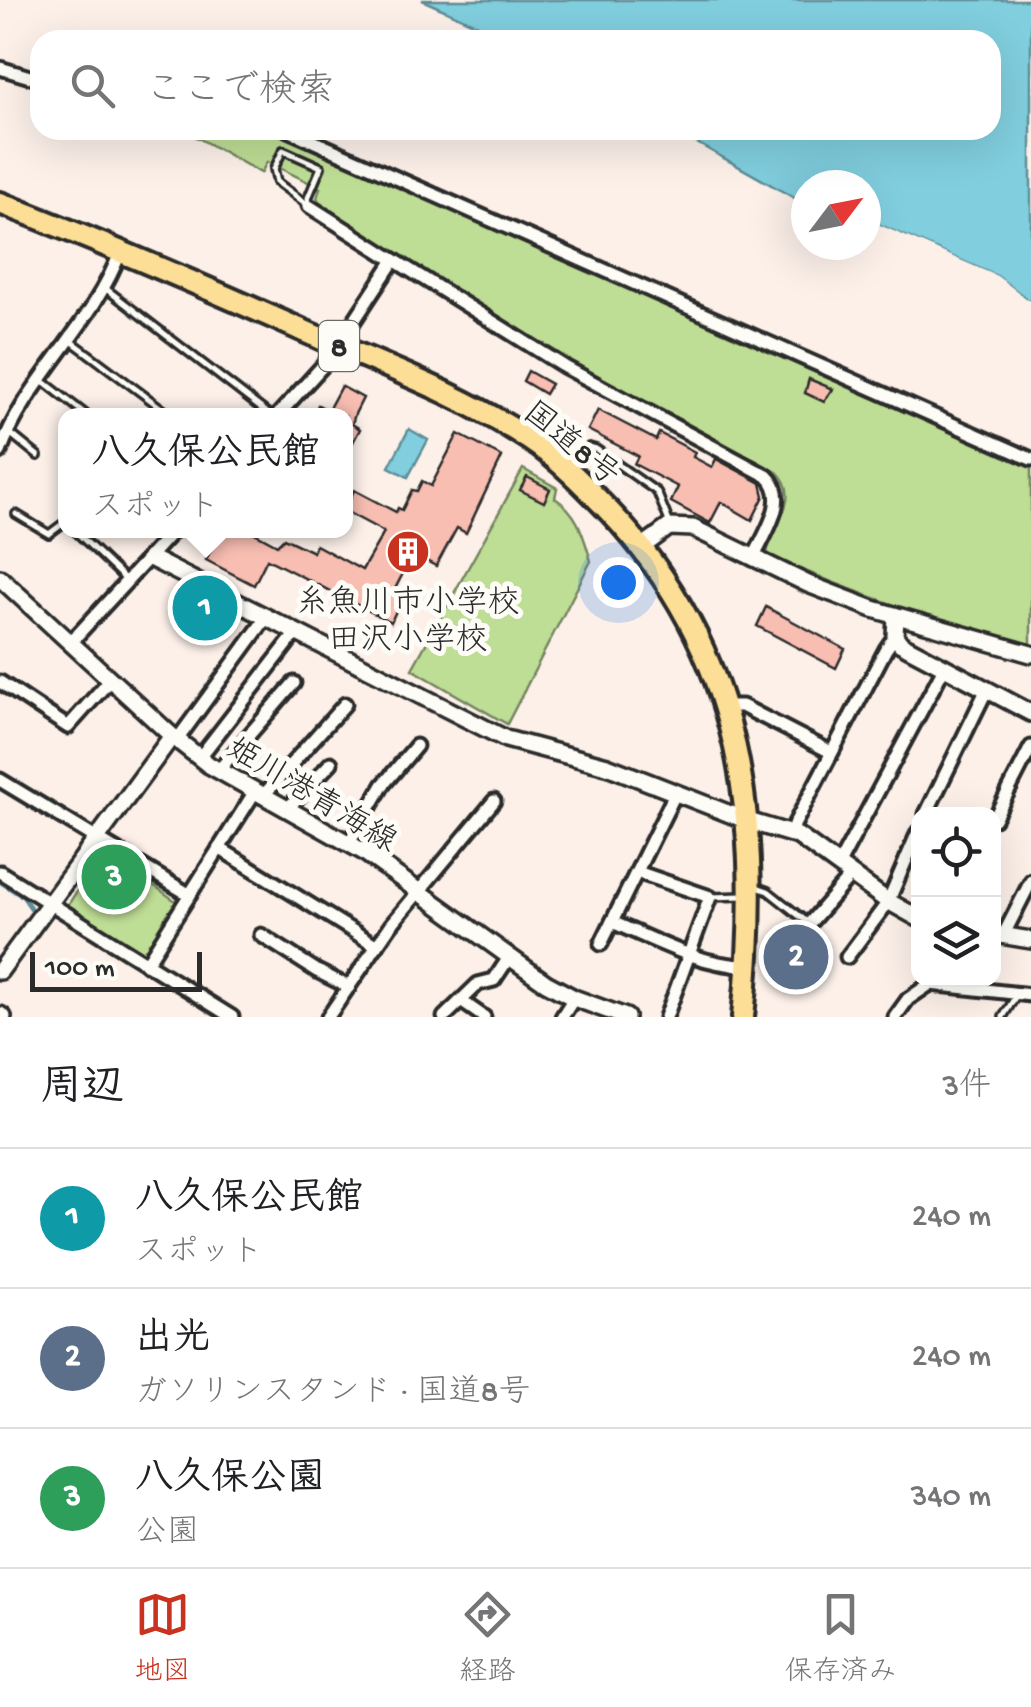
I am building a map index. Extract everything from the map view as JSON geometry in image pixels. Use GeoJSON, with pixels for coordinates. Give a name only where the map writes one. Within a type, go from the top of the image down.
{"type":"FeatureCollection","features":[{"type":"Feature","properties":{"kind":"highway","name":"国道8号"},"geometry":{"type":"LineString","coordinates":[[0,204],[120,250],[477,408],[535,443],[568,469],[642,547],[691,623],[727,706],[738,748],[748,821],[751,891],[742,1017]]}},
{"type":"Feature","properties":{"kind":"street"},"geometry":{"type":"LineString","coordinates":[[0,68],[30,77]]}},
{"type":"Feature","properties":{"kind":"street"},"geometry":{"type":"LineString","coordinates":[[311,140],[1031,459]]}},
{"type":"Feature","properties":{"kind":"street"},"geometry":{"type":"LineString","coordinates":[[310,206],[564,367],[768,476],[777,487],[778,501],[754,558]]}},
{"type":"Feature","properties":{"kind":"street"},"geometry":{"type":"LineString","coordinates":[[0,452],[8,432],[104,288],[120,250]]}},
{"type":"Feature","properties":{"kind":"street"},"geometry":{"type":"LineString","coordinates":[[281,408],[339,346],[394,260]]}},
{"type":"Feature","properties":{"kind":"street"},"geometry":{"type":"LineString","coordinates":[[642,547],[671,527],[693,528],[820,589],[896,616],[1031,654]]}},
{"type":"Feature","properties":{"kind":"street"},"geometry":{"type":"LineString","coordinates":[[71,642],[150,558],[163,538]]}},
{"type":"Feature","properties":{"kind":"street"},"geometry":{"type":"LineString","coordinates":[[150,558],[506,740],[607,766],[748,821],[793,834],[911,914]]}},
{"type":"Feature","properties":{"kind":"street","name":"姫川港青海線"},"geometry":{"type":"LineString","coordinates":[[0,578],[174,738],[218,771],[348,843],[546,983],[626,1017]]}},
{"type":"Feature","properties":{"kind":"street"},"geometry":{"type":"LineString","coordinates":[[793,834],[794,824],[831,752],[896,636],[896,616]]}},
{"type":"Feature","properties":{"kind":"street"},"geometry":{"type":"LineString","coordinates":[[0,971],[266,618]]}},
{"type":"Feature","properties":{"kind":"street"},"geometry":{"type":"LineString","coordinates":[[200,757],[296,633]]}},
{"type":"Feature","properties":{"kind":"street"},"geometry":{"type":"LineString","coordinates":[[896,636],[902,644],[1031,714]]}},
{"type":"Feature","properties":{"kind":"street"},"geometry":{"type":"LineString","coordinates":[[809,924],[845,869],[945,666]]}},
{"type":"Feature","properties":{"kind":"street"},"geometry":{"type":"LineString","coordinates":[[0,682],[68,727],[110,680]]}},
{"type":"Feature","properties":{"kind":"street"},"geometry":{"type":"LineString","coordinates":[[218,771],[294,684]]}},
{"type":"Feature","properties":{"kind":"street"},"geometry":{"type":"LineString","coordinates":[[929,807],[988,689]]}},
{"type":"Feature","properties":{"kind":"street"},"geometry":{"type":"LineString","coordinates":[[146,964],[258,795],[345,704]]}},
{"type":"Feature","properties":{"kind":"street"},"geometry":{"type":"LineString","coordinates":[[727,706],[742,706],[831,752]]}},
{"type":"Feature","properties":{"kind":"street"},"geometry":{"type":"LineString","coordinates":[[348,843],[383,785],[416,746]]}},
{"type":"Feature","properties":{"kind":"street"},"geometry":{"type":"LineString","coordinates":[[1000,807],[1031,748]]}},
{"type":"Feature","properties":{"kind":"street"},"geometry":{"type":"LineString","coordinates":[[286,810],[330,763]]}},
{"type":"Feature","properties":{"kind":"street"},"geometry":{"type":"LineString","coordinates":[[0,780],[190,896]]}},
{"type":"Feature","properties":{"kind":"street"},"geometry":{"type":"LineString","coordinates":[[601,944],[676,792]]}},
{"type":"Feature","properties":{"kind":"street"},"geometry":{"type":"LineString","coordinates":[[328,1017],[418,890],[494,801]]}},
{"type":"Feature","properties":{"kind":"street"},"geometry":{"type":"LineString","coordinates":[[220,848],[377,946]]}},
{"type":"Feature","properties":{"kind":"street"},"geometry":{"type":"LineString","coordinates":[[847,957],[888,902],[911,848]]}},
{"type":"Feature","properties":{"kind":"street"},"geometry":{"type":"LineString","coordinates":[[0,872],[232,1017]]}},
{"type":"Feature","properties":{"kind":"street"},"geometry":{"type":"LineString","coordinates":[[637,872],[710,897],[666,1017]]}},
{"type":"Feature","properties":{"kind":"street"},"geometry":{"type":"LineString","coordinates":[[1001,930],[1031,881]]}},
{"type":"Feature","properties":{"kind":"street"},"geometry":{"type":"LineString","coordinates":[[612,922],[689,954],[726,965],[746,966]]}},
{"type":"Feature","properties":{"kind":"street"},"geometry":{"type":"LineString","coordinates":[[261,935],[349,987]]}},
{"type":"Feature","properties":{"kind":"street"},"geometry":{"type":"LineString","coordinates":[[1001,935],[1031,940]]}},
{"type":"Feature","properties":{"kind":"street"},"geometry":{"type":"LineString","coordinates":[[444,1017],[478,984],[494,980],[510,956]]}},
{"type":"Feature","properties":{"kind":"street"},"geometry":{"type":"LineString","coordinates":[[895,1017],[920,989],[942,985],[1024,994]]}},
{"type":"Feature","properties":{"kind":"street"},"geometry":{"type":"LineString","coordinates":[[562,1017],[574,998]]}},
{"type":"Feature","properties":{"kind":"street"},"geometry":{"type":"LineString","coordinates":[[461,1002],[484,1017]]}},
{"type":"Feature","properties":{"kind":"lane"},"geometry":{"type":"LineString","coordinates":[[283,150],[321,167],[308,198],[310,206],[276,182],[274,169],[283,150]]}},
{"type":"Feature","properties":{"kind":"lane"},"geometry":{"type":"LineString","coordinates":[[104,288],[263,408]]}},
{"type":"Feature","properties":{"kind":"lane"},"geometry":{"type":"LineString","coordinates":[[70,340],[161,408]]}},
{"type":"Feature","properties":{"kind":"lane"},"geometry":{"type":"LineString","coordinates":[[42,380],[78,408]]}},
{"type":"Feature","properties":{"kind":"lane"},"geometry":{"type":"LineString","coordinates":[[8,432],[38,456]]}},
{"type":"Feature","properties":{"kind":"lane"},"geometry":{"type":"LineString","coordinates":[[568,469],[589,447],[596,448],[657,492],[671,527]]}},
{"type":"Feature","properties":{"kind":"lane"},"geometry":{"type":"LineString","coordinates":[[16,514],[49,534],[58,527]]}},
{"type":"Feature","properties":{"kind":"lane"},"geometry":{"type":"LineString","coordinates":[[82,538],[128,582]]}},
{"type":"Feature","properties":{"kind":"lane"},"geometry":{"type":"LineString","coordinates":[[710,897],[768,891],[809,924]]}},
{"type":"Feature","properties":{"kind":"lane"},"geometry":{"type":"LineString","coordinates":[[1003,1017],[1024,994]]}},
{"type":"Feature","properties":{"kind":"green space"},"geometry":{"type":"Polygon","coordinates":[[[202,140],[301,140],[1031,465],[1031,644],[897,606],[767,554],[787,502],[784,482],[777,472],[537,344],[320,203],[320,188],[267,162],[261,173],[202,140]]]}},
{"type":"Feature","properties":{"kind":"green space"},"geometry":{"type":"Polygon","coordinates":[[[523,469],[557,488],[555,498],[575,518],[591,561],[507,724],[412,669],[523,469]]]}},
{"type":"Feature","properties":{"kind":"green space"},"geometry":{"type":"Polygon","coordinates":[[[103,850],[180,904],[144,957],[68,905],[103,850]]]}},
{"type":"Feature","properties":{"kind":"water"},"geometry":{"type":"Polygon","coordinates":[[[422,0],[1031,0],[1031,302],[997,276],[881,226],[881,170],[791,170],[791,196],[692,140],[1001,140],[1001,30],[489,30],[422,0]]]}},
{"type":"Feature","properties":{"kind":"water"},"geometry":{"type":"Polygon","coordinates":[[[409,429],[428,440],[408,477],[389,467],[409,429]]]}},
{"type":"Feature","properties":{"kind":"pier"},"geometry":{"type":"Polygon","coordinates":[[[881,226],[997,276],[1031,302],[1031,307],[995,280],[881,231],[881,226]]]}},
{"type":"Feature","properties":{"kind":"building"},"geometry":{"type":"Polygon","coordinates":[[[528,371],[551,384],[545,394],[523,381],[528,371]]]}},
{"type":"Feature","properties":{"kind":"building"},"geometry":{"type":"Polygon","coordinates":[[[809,379],[833,389],[824,402],[805,393],[809,379]]]}},
{"type":"Feature","properties":{"kind":"building"},"geometry":{"type":"Polygon","coordinates":[[[341,386],[363,398],[353,421],[353,408],[329,408],[341,386]]]}},
{"type":"Feature","properties":{"kind":"building"},"geometry":{"type":"Polygon","coordinates":[[[598,410],[656,440],[659,433],[695,452],[693,457],[712,467],[716,459],[761,483],[764,496],[752,520],[721,502],[710,523],[671,502],[678,487],[634,464],[638,456],[588,430],[598,410]]]}},
{"type":"Feature","properties":{"kind":"building"},"geometry":{"type":"Polygon","coordinates":[[[458,434],[502,457],[466,533],[457,528],[436,566],[413,554],[395,589],[404,593],[391,622],[267,559],[254,585],[206,560],[217,538],[264,538],[277,545],[284,538],[313,552],[316,545],[362,570],[384,532],[353,515],[354,490],[396,512],[398,508],[402,510],[412,490],[417,491],[422,481],[431,486],[458,434]]]}},
{"type":"Feature","properties":{"kind":"building"},"geometry":{"type":"Polygon","coordinates":[[[527,477],[550,489],[544,502],[520,490],[527,477]]]}},
{"type":"Feature","properties":{"kind":"building"},"geometry":{"type":"Polygon","coordinates":[[[189,590],[228,617],[217,629],[180,600],[189,590]]]}},
{"type":"Feature","properties":{"kind":"building"},"geometry":{"type":"Polygon","coordinates":[[[766,607],[845,649],[836,668],[757,626],[766,607]]]}},
{"type":"Feature","properties":{"kind":"waterway"},"geometry":{"type":"LineString","coordinates":[[0,882],[23,897],[32,910]]}},
{"type":"Feature","properties":{"kind":"place","name":"糸魚川市小学校 田沢小学校"},"geometry":{"type":"Point","coordinates":[408,552]}},
{"type":"Feature","properties":{"kind":"place","name":"八久保公民館"},"geometry":{"type":"Point","coordinates":[205,608]}},
{"type":"Feature","properties":{"kind":"place","name":"八久保公園"},"geometry":{"type":"Point","coordinates":[114,877]}},
{"type":"Feature","properties":{"kind":"place","name":"出光"},"geometry":{"type":"Point","coordinates":[796,957]}}]}
